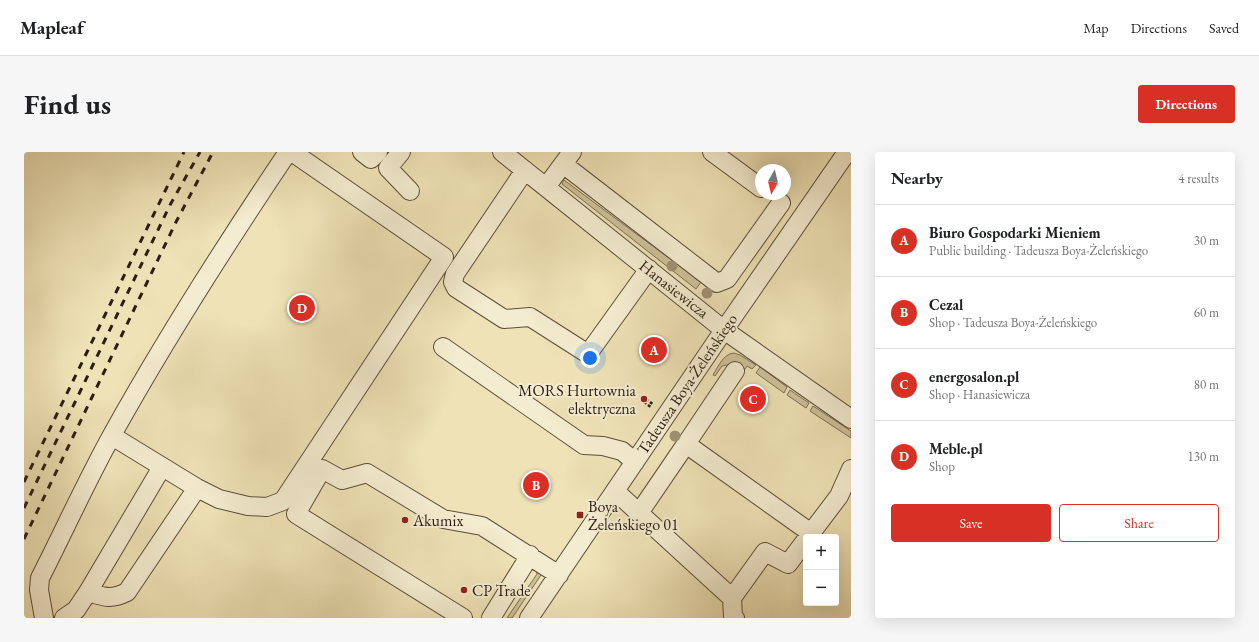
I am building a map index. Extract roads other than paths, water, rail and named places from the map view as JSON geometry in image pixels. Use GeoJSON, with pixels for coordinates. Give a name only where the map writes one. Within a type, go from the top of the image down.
{"type":"FeatureCollection","features":[{"type":"Feature","properties":{"kind":"street"},"geometry":{"type":"LineString","coordinates":[[44,618],[39,590],[40,578],[112,436],[182,315],[231,237],[288,152]]}},
{"type":"Feature","properties":{"kind":"street"},"geometry":{"type":"LineString","coordinates":[[112,436],[197,488],[219,499],[248,506],[267,507],[283,501],[444,257],[292,152]]}},
{"type":"Feature","properties":{"kind":"street"},"geometry":{"type":"LineString","coordinates":[[362,152],[371,159],[378,152]]}},
{"type":"Feature","properties":{"kind":"street"},"geometry":{"type":"LineString","coordinates":[[401,152],[388,168],[410,191]]}},
{"type":"Feature","properties":{"kind":"street","name":"Hanasiewicza"},"geometry":{"type":"LineString","coordinates":[[502,152],[724,330],[851,419]]}},
{"type":"Feature","properties":{"kind":"street"},"geometry":{"type":"LineString","coordinates":[[712,152],[755,184]]}},
{"type":"Feature","properties":{"kind":"street","name":"Tadeusza Boya-Żeleńskiego"},"geometry":{"type":"LineString","coordinates":[[530,618],[846,152]]}},
{"type":"Feature","properties":{"kind":"street"},"geometry":{"type":"LineString","coordinates":[[546,187],[567,158],[717,283],[728,279],[774,200]]}},
{"type":"Feature","properties":{"kind":"street"},"geometry":{"type":"LineString","coordinates":[[525,170],[455,274],[453,282],[456,288],[504,319],[530,317],[588,354],[648,270]]}},
{"type":"Feature","properties":{"kind":"street"},"geometry":{"type":"LineString","coordinates":[[776,200],[801,218]]}},
{"type":"Feature","properties":{"kind":"street"},"geometry":{"type":"LineString","coordinates":[[443,347],[584,445],[603,446],[622,451],[635,462]]}},
{"type":"Feature","properties":{"kind":"street"},"geometry":{"type":"LineString","coordinates":[[639,513],[735,371]]}},
{"type":"Feature","properties":{"kind":"street"},"geometry":{"type":"LineString","coordinates":[[686,444],[805,534]]}},
{"type":"Feature","properties":{"kind":"street"},"geometry":{"type":"LineString","coordinates":[[64,618],[76,610],[88,592],[162,467]]}},
{"type":"Feature","properties":{"kind":"street"},"geometry":{"type":"LineString","coordinates":[[463,618],[296,514],[322,469],[342,480],[367,473],[443,519],[482,526],[530,555],[559,575]]}},
{"type":"Feature","properties":{"kind":"street"},"geometry":{"type":"LineString","coordinates":[[810,534],[839,496],[851,469]]}},
{"type":"Feature","properties":{"kind":"street"},"geometry":{"type":"LineString","coordinates":[[88,592],[103,597],[117,598],[127,592],[197,488]]}},
{"type":"Feature","properties":{"kind":"street"},"geometry":{"type":"LineString","coordinates":[[615,491],[732,598]]}},
{"type":"Feature","properties":{"kind":"street"},"geometry":{"type":"LineString","coordinates":[[735,618],[733,617],[732,598],[765,552],[788,564],[803,543]]}},
{"type":"Feature","properties":{"kind":"street"},"geometry":{"type":"LineString","coordinates":[[491,618],[530,555]]}},
{"type":"Feature","properties":{"kind":"railway"},"geometry":{"type":"LineString","coordinates":[[24,482],[184,152]]}},
{"type":"Feature","properties":{"kind":"railway"},"geometry":{"type":"LineString","coordinates":[[24,508],[170,205],[200,152]]}},
{"type":"Feature","properties":{"kind":"railway"},"geometry":{"type":"LineString","coordinates":[[24,539],[176,222],[213,152]]}},
{"type":"Feature","properties":{"kind":"place","name":"Meble.pl"},"geometry":{"type":"Point","coordinates":[302,308]}},
{"type":"Feature","properties":{"kind":"place","name":"Biuro Gospodarki Mieniem"},"geometry":{"type":"Point","coordinates":[654,350]}},
{"type":"Feature","properties":{"kind":"place","name":"MORS Hurtownia elektryczna"},"geometry":{"type":"Point","coordinates":[644,399]}},
{"type":"Feature","properties":{"kind":"place","name":"energosalon.pl"},"geometry":{"type":"Point","coordinates":[753,399]}},
{"type":"Feature","properties":{"kind":"place","name":"Cezal"},"geometry":{"type":"Point","coordinates":[536,485]}},
{"type":"Feature","properties":{"kind":"place","name":"Boya Żeleńskiego 01"},"geometry":{"type":"Point","coordinates":[580,515]}},
{"type":"Feature","properties":{"kind":"place","name":"Akumix"},"geometry":{"type":"Point","coordinates":[405,520]}},
{"type":"Feature","properties":{"kind":"place","name":"CP Trade"},"geometry":{"type":"Point","coordinates":[464,590]}}]}
